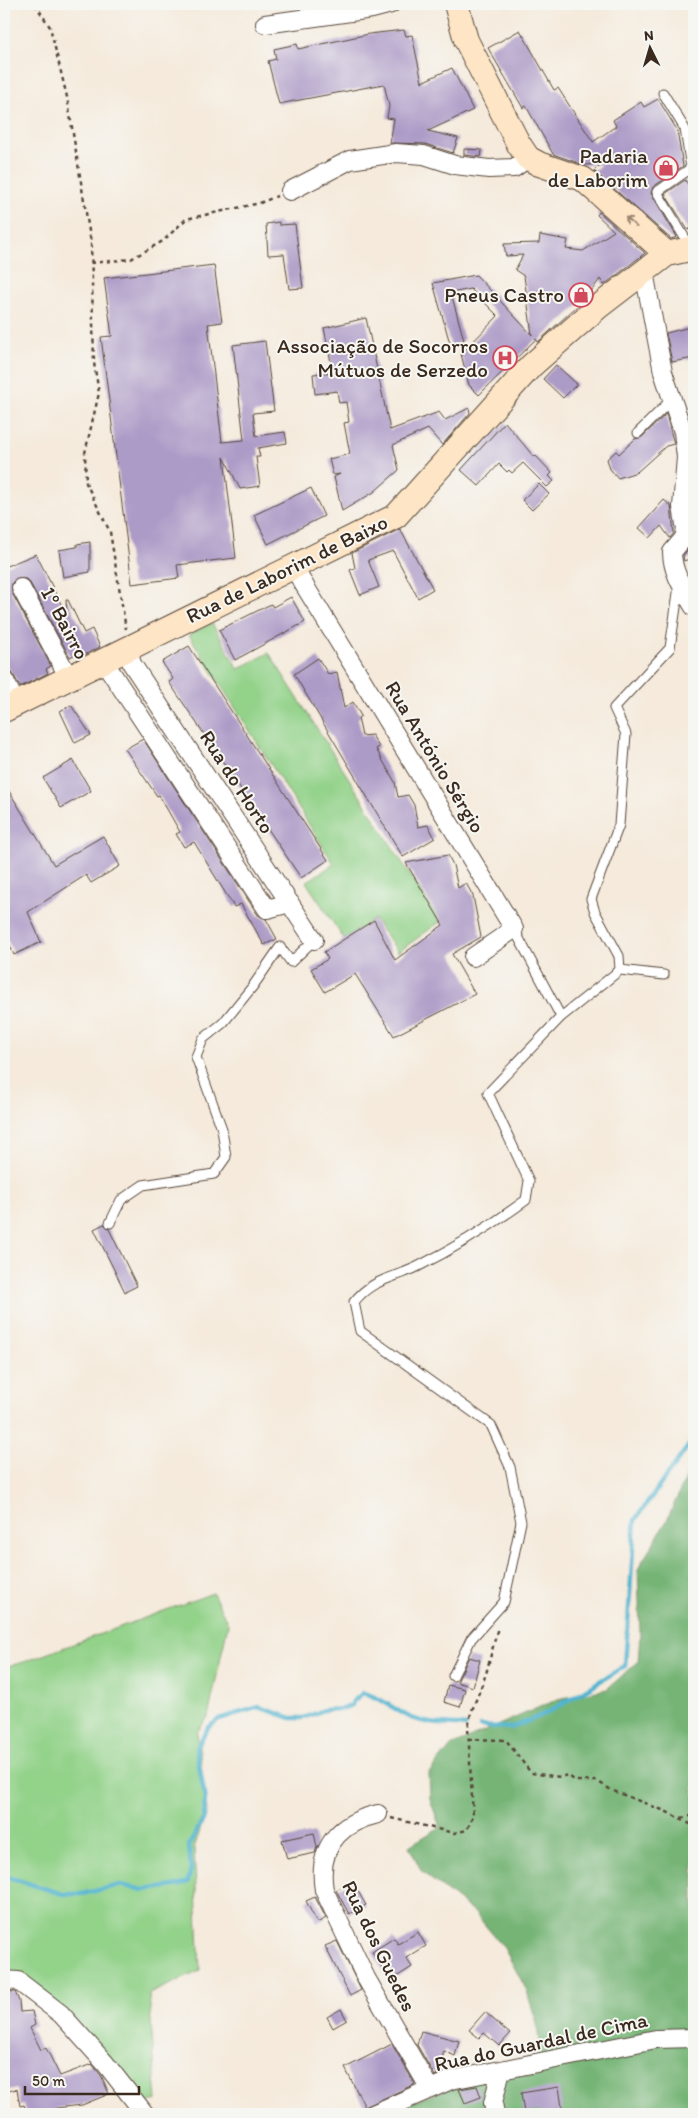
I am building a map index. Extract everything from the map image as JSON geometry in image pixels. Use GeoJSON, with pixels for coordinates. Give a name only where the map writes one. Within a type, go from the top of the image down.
{"type":"FeatureCollection","features":[{"type":"Feature","properties":{"kind":"main road"},"geometry":{"type":"LineString","coordinates":[[456,4],[466,40],[518,143],[528,158],[539,164],[584,180],[667,254]]}},
{"type":"Feature","properties":{"kind":"main road","name":"Rua de Laborim de Baixo"},"geometry":{"type":"LineString","coordinates":[[10,707],[127,647],[396,516],[532,366],[598,307],[667,254],[693,248]]}},
{"type":"Feature","properties":{"kind":"street"},"geometry":{"type":"LineString","coordinates":[[265,24],[372,9],[391,4]]}},
{"type":"Feature","properties":{"kind":"street"},"geometry":{"type":"LineString","coordinates":[[290,191],[350,160],[396,153],[424,155],[455,165],[489,169],[514,168],[528,158]]}},
{"type":"Feature","properties":{"kind":"street"},"geometry":{"type":"LineString","coordinates":[[644,272],[652,321],[672,399],[683,432],[686,457],[682,507],[686,530],[684,538],[672,552],[672,560],[694,607]]}},
{"type":"Feature","properties":{"kind":"street","name":"Rua António Sérgio"},"geometry":{"type":"LineString","coordinates":[[292,566],[514,929]]}},
{"type":"Feature","properties":{"kind":"street","name":"1º Bairro"},"geometry":{"type":"LineString","coordinates":[[21,588],[69,678]]}},
{"type":"Feature","properties":{"kind":"street","name":"Rua do Horto"},"geometry":{"type":"LineString","coordinates":[[127,647],[132,664],[314,940]]}},
{"type":"Feature","properties":{"kind":"street"},"geometry":{"type":"LineString","coordinates":[[103,660],[267,909],[290,903]]}},
{"type":"Feature","properties":{"kind":"street"},"geometry":{"type":"LineString","coordinates":[[4,679],[10,707]]}},
{"type":"Feature","properties":{"kind":"street"},"geometry":{"type":"LineString","coordinates":[[473,956],[514,929]]}},
{"type":"Feature","properties":{"kind":"street","name":"Rua dos Guedes"},"geometry":{"type":"LineString","coordinates":[[378,1814],[360,1818],[338,1832],[323,1858],[322,1877],[324,1890],[366,1978],[430,2090]]}},
{"type":"Feature","properties":{"kind":"street"},"geometry":{"type":"LineString","coordinates":[[4,1980],[18,1981],[61,2014],[105,2063],[138,2113]]}},
{"type":"Feature","properties":{"kind":"street","name":"Rua do Guardal de Cima"},"geometry":{"type":"LineString","coordinates":[[373,2114],[451,2080],[656,2039],[694,2038]]}},
{"type":"Feature","properties":{"kind":"street"},"geometry":{"type":"LineString","coordinates":[[495,2114],[493,2103],[502,2070]]}},
{"type":"Feature","properties":{"kind":"lane"},"geometry":{"type":"LineString","coordinates":[[663,93],[685,129],[691,168],[657,192],[693,248]]}},
{"type":"Feature","properties":{"kind":"lane"},"geometry":{"type":"LineString","coordinates":[[638,433],[672,399]]}},
{"type":"Feature","properties":{"kind":"lane"},"geometry":{"type":"LineString","coordinates":[[620,970],[619,956],[595,912],[591,899],[619,825],[626,734],[614,708],[670,648],[680,580]]}},
{"type":"Feature","properties":{"kind":"lane"},"geometry":{"type":"LineString","coordinates":[[514,929],[561,1017]]}},
{"type":"Feature","properties":{"kind":"lane"},"geometry":{"type":"LineString","coordinates":[[110,1223],[121,1200],[143,1185],[214,1174],[226,1157],[222,1129],[196,1057],[203,1038],[223,1023],[253,986],[280,947],[291,962],[314,940]]}},
{"type":"Feature","properties":{"kind":"lane"},"geometry":{"type":"LineString","coordinates":[[453,1676],[471,1639],[504,1602],[521,1522],[510,1467],[491,1425],[360,1331],[354,1302],[365,1288],[417,1267],[500,1219],[526,1200],[528,1182],[488,1093],[561,1017],[620,970],[664,974]]}},
{"type":"Feature","properties":{"kind":"path"},"geometry":{"type":"LineString","coordinates":[[35,4],[50,27],[67,97],[91,243],[94,363],[99,393],[85,453],[86,483],[110,532],[127,647]]}},
{"type":"Feature","properties":{"kind":"path"},"geometry":{"type":"LineString","coordinates":[[91,263],[131,259],[163,241],[186,219],[260,203],[290,191]]}},
{"type":"Feature","properties":{"kind":"path"},"geometry":{"type":"LineString","coordinates":[[378,1814],[454,1833],[468,1830],[473,1816],[468,1738],[471,1713],[486,1674],[504,1602]]}},
{"type":"Feature","properties":{"kind":"path"},"geometry":{"type":"LineString","coordinates":[[468,1738],[506,1740],[531,1773],[560,1778],[568,1776],[575,1781],[597,1780],[611,1790],[694,1826]]}},
{"type":"Feature","properties":{"kind":"path"},"geometry":{"type":"LineString","coordinates":[[680,1819],[694,1815]]}},
{"type":"Feature","properties":{"kind":"green space"},"geometry":{"type":"Polygon","coordinates":[[[212,623],[238,669],[269,653],[440,922],[398,952],[374,919],[344,939],[306,882],[334,864],[189,635],[212,623]]]}},
{"type":"Feature","properties":{"kind":"green space"},"geometry":{"type":"Polygon","coordinates":[[[694,1460],[694,2114],[407,2114],[405,2105],[540,2054],[537,2023],[526,1989],[504,1948],[475,1913],[422,1872],[409,1846],[440,1827],[430,1799],[429,1773],[451,1746],[558,1699],[607,1689],[638,1662],[640,1634],[638,1569],[666,1522],[694,1460]]]}},
{"type":"Feature","properties":{"kind":"green space"},"geometry":{"type":"Polygon","coordinates":[[[213,1593],[228,1624],[208,1717],[197,1732],[207,1810],[194,1848],[200,1971],[149,1994],[157,2101],[144,2104],[99,2047],[4,1973],[4,1667],[24,1662],[213,1593]]]}},
{"type":"Feature","properties":{"kind":"building"},"geometry":{"type":"Polygon","coordinates":[[[404,30],[406,36],[412,35],[422,82],[452,68],[473,110],[428,131],[458,138],[453,153],[425,144],[390,143],[394,119],[387,118],[389,106],[384,84],[279,104],[268,61],[276,59],[274,49],[297,44],[298,49],[369,34],[404,30]]]}},
{"type":"Feature","properties":{"kind":"building"},"geometry":{"type":"Polygon","coordinates":[[[520,30],[554,90],[558,88],[593,142],[616,126],[613,120],[641,102],[644,107],[658,99],[677,130],[683,166],[653,187],[651,193],[677,237],[671,239],[594,171],[601,164],[584,165],[553,154],[526,106],[523,108],[488,48],[520,30]]]}},
{"type":"Feature","properties":{"kind":"building"},"geometry":{"type":"Polygon","coordinates":[[[464,149],[482,150],[481,157],[464,155],[464,149]]]}},
{"type":"Feature","properties":{"kind":"building"},"geometry":{"type":"Polygon","coordinates":[[[685,180],[694,193],[694,226],[688,230],[665,194],[685,180]]]}},
{"type":"Feature","properties":{"kind":"building"},"geometry":{"type":"Polygon","coordinates":[[[599,212],[645,253],[604,285],[600,279],[587,297],[538,342],[536,339],[479,395],[469,385],[461,354],[498,316],[471,289],[451,293],[464,340],[451,347],[433,283],[476,275],[532,335],[524,276],[515,270],[523,255],[506,256],[504,244],[539,243],[540,235],[568,240],[566,249],[583,251],[614,231],[597,215],[599,212]]]}},
{"type":"Feature","properties":{"kind":"building"},"geometry":{"type":"Polygon","coordinates":[[[279,222],[279,225],[295,224],[303,288],[289,289],[284,254],[268,255],[266,224],[279,222]]]}},
{"type":"Feature","properties":{"kind":"building"},"geometry":{"type":"Polygon","coordinates":[[[214,265],[222,322],[208,324],[222,442],[244,440],[233,345],[265,341],[274,411],[253,413],[256,436],[285,432],[287,443],[258,448],[260,457],[256,457],[260,486],[240,489],[224,457],[236,558],[177,565],[179,578],[132,584],[101,337],[112,336],[104,278],[214,265]]]}},
{"type":"Feature","properties":{"kind":"building"},"geometry":{"type":"Polygon","coordinates":[[[366,318],[390,430],[439,412],[445,420],[469,408],[470,413],[442,445],[428,429],[393,445],[399,470],[374,492],[342,511],[334,477],[340,474],[333,475],[329,459],[350,454],[344,423],[349,422],[346,402],[339,403],[337,391],[315,394],[313,374],[333,372],[324,328],[366,318]]]}},
{"type":"Feature","properties":{"kind":"building"},"geometry":{"type":"Polygon","coordinates":[[[694,326],[694,358],[672,362],[666,333],[694,326]]]}},
{"type":"Feature","properties":{"kind":"building"},"geometry":{"type":"Polygon","coordinates":[[[556,365],[577,384],[563,398],[543,379],[556,365]]]}},
{"type":"Feature","properties":{"kind":"building"},"geometry":{"type":"Polygon","coordinates":[[[666,414],[674,444],[666,446],[637,472],[618,478],[610,469],[607,459],[616,451],[619,454],[635,439],[642,437],[666,414]]]}},
{"type":"Feature","properties":{"kind":"building"},"geometry":{"type":"Polygon","coordinates":[[[505,422],[534,457],[536,456],[552,473],[549,476],[554,481],[547,487],[523,463],[512,473],[509,470],[507,472],[499,464],[479,486],[461,470],[505,422]]]}},
{"type":"Feature","properties":{"kind":"building"},"geometry":{"type":"Polygon","coordinates":[[[539,484],[549,494],[532,510],[522,500],[539,484]]]}},
{"type":"Feature","properties":{"kind":"building"},"geometry":{"type":"Polygon","coordinates":[[[311,488],[324,516],[268,544],[254,515],[311,488]]]}},
{"type":"Feature","properties":{"kind":"building"},"geometry":{"type":"Polygon","coordinates":[[[664,500],[671,506],[674,533],[670,538],[661,526],[650,538],[639,528],[664,500]]]}},
{"type":"Feature","properties":{"kind":"building"},"geometry":{"type":"Polygon","coordinates":[[[400,529],[433,589],[418,598],[393,551],[368,560],[379,587],[360,595],[350,570],[355,568],[352,553],[400,529]]]}},
{"type":"Feature","properties":{"kind":"building"},"geometry":{"type":"Polygon","coordinates":[[[694,541],[694,557],[684,561],[683,556],[694,541]]]}},
{"type":"Feature","properties":{"kind":"building"},"geometry":{"type":"Polygon","coordinates":[[[90,542],[90,572],[63,577],[59,550],[77,547],[77,544],[90,542]]]}},
{"type":"Feature","properties":{"kind":"building"},"geometry":{"type":"Polygon","coordinates":[[[36,554],[67,616],[66,600],[68,600],[84,633],[92,629],[100,647],[78,658],[76,654],[70,657],[30,583],[26,579],[16,578],[12,583],[12,593],[51,666],[46,669],[48,673],[20,687],[4,663],[4,567],[36,554]]]}},
{"type":"Feature","properties":{"kind":"building"},"geometry":{"type":"Polygon","coordinates":[[[291,597],[305,622],[235,660],[219,630],[271,604],[273,607],[291,597]]]}},
{"type":"Feature","properties":{"kind":"building"},"geometry":{"type":"Polygon","coordinates":[[[189,646],[328,860],[301,878],[169,682],[173,679],[162,662],[189,646]]]}},
{"type":"Feature","properties":{"kind":"building"},"geometry":{"type":"Polygon","coordinates":[[[318,658],[328,674],[337,672],[344,708],[353,702],[361,716],[358,718],[362,736],[372,735],[379,747],[376,749],[395,782],[398,797],[408,795],[414,805],[418,827],[428,825],[435,838],[403,857],[294,674],[318,658]]]}},
{"type":"Feature","properties":{"kind":"building"},"geometry":{"type":"Polygon","coordinates":[[[71,705],[91,735],[75,743],[60,711],[71,705]]]}},
{"type":"Feature","properties":{"kind":"building"},"geometry":{"type":"Polygon","coordinates":[[[143,739],[258,915],[266,919],[277,939],[264,945],[241,904],[234,907],[194,842],[184,847],[176,834],[180,832],[159,795],[157,796],[125,749],[143,739]]]}},
{"type":"Feature","properties":{"kind":"building"},"geometry":{"type":"Polygon","coordinates":[[[73,760],[91,791],[61,808],[43,778],[73,760]]]}},
{"type":"Feature","properties":{"kind":"building"},"geometry":{"type":"Polygon","coordinates":[[[4,783],[54,865],[103,836],[120,866],[91,883],[86,875],[28,912],[41,942],[14,955],[4,932],[4,783]]]}},
{"type":"Feature","properties":{"kind":"building"},"geometry":{"type":"Polygon","coordinates":[[[448,855],[453,865],[458,888],[466,883],[473,896],[481,937],[452,954],[475,994],[394,1036],[355,974],[325,992],[311,969],[328,959],[324,952],[374,920],[395,960],[443,925],[406,863],[448,855]]]}},
{"type":"Feature","properties":{"kind":"building"},"geometry":{"type":"Polygon","coordinates":[[[104,1224],[109,1229],[137,1286],[125,1292],[94,1229],[104,1224]]]}},
{"type":"Feature","properties":{"kind":"building"},"geometry":{"type":"Polygon","coordinates":[[[469,1657],[480,1660],[473,1687],[457,1682],[469,1657]]]}},
{"type":"Feature","properties":{"kind":"building"},"geometry":{"type":"Polygon","coordinates":[[[448,1685],[465,1689],[460,1707],[444,1702],[448,1685]]]}},
{"type":"Feature","properties":{"kind":"building"},"geometry":{"type":"Polygon","coordinates":[[[314,1833],[317,1847],[315,1853],[287,1859],[282,1840],[314,1833]]]}},
{"type":"Feature","properties":{"kind":"building"},"geometry":{"type":"Polygon","coordinates":[[[352,1881],[366,1905],[349,1914],[336,1890],[352,1881]]]}},
{"type":"Feature","properties":{"kind":"building"},"geometry":{"type":"Polygon","coordinates":[[[315,1897],[326,1918],[317,1923],[306,1901],[315,1897]]]}},
{"type":"Feature","properties":{"kind":"building"},"geometry":{"type":"Polygon","coordinates":[[[418,1932],[426,1946],[406,1958],[412,1967],[390,1981],[372,1952],[394,1938],[398,1944],[418,1932]]]}},
{"type":"Feature","properties":{"kind":"building"},"geometry":{"type":"Polygon","coordinates":[[[337,1941],[361,1990],[350,1996],[325,1946],[337,1941]]]}},
{"type":"Feature","properties":{"kind":"building"},"geometry":{"type":"Polygon","coordinates":[[[4,1991],[15,1992],[19,2001],[20,2012],[32,2011],[35,2025],[30,2028],[41,2050],[46,2048],[60,2076],[92,2064],[102,2077],[109,2094],[82,2105],[56,2108],[57,2114],[27,2114],[24,2105],[20,2106],[17,2089],[4,2092],[4,1991]]]}},
{"type":"Feature","properties":{"kind":"building"},"geometry":{"type":"Polygon","coordinates":[[[341,2009],[347,2020],[333,2028],[327,2017],[341,2009]]]}},
{"type":"Feature","properties":{"kind":"building"},"geometry":{"type":"Polygon","coordinates":[[[485,2012],[510,2034],[499,2046],[484,2033],[479,2038],[469,2030],[485,2012]]]}},
{"type":"Feature","properties":{"kind":"building"},"geometry":{"type":"Polygon","coordinates":[[[421,2031],[459,2041],[455,2056],[444,2051],[438,2074],[435,2076],[417,2045],[421,2031]]]}},
{"type":"Feature","properties":{"kind":"building"},"geometry":{"type":"Polygon","coordinates":[[[392,2044],[415,2084],[365,2107],[345,2068],[392,2044]]]}},
{"type":"Feature","properties":{"kind":"building"},"geometry":{"type":"Polygon","coordinates":[[[477,2086],[481,2097],[465,2103],[459,2089],[477,2086]]]}},
{"type":"Feature","properties":{"kind":"building"},"geometry":{"type":"Polygon","coordinates":[[[559,2087],[563,2114],[540,2114],[539,2111],[524,2113],[521,2093],[559,2087]]]}},
{"type":"Feature","properties":{"kind":"waterway"},"geometry":{"type":"LineString","coordinates":[[480,1726],[511,1728],[547,1713],[625,1666],[635,1520],[694,1438]]}},
{"type":"Feature","properties":{"kind":"waterway"},"geometry":{"type":"LineString","coordinates":[[4,1876],[63,1894],[82,1894],[120,1885],[144,1890],[181,1885],[188,1882],[191,1869],[189,1845],[204,1818],[205,1798],[196,1749],[208,1728],[219,1719],[259,1707],[291,1718],[303,1718],[324,1710],[342,1709],[352,1705],[353,1701],[363,1693],[418,1720],[466,1726]]}},
{"type":"Feature","properties":{"kind":"place","name":"Padaria de Laborim"},"geometry":{"type":"Point","coordinates":[666,168]}},
{"type":"Feature","properties":{"kind":"place","name":"Pneus Castro"},"geometry":{"type":"Point","coordinates":[581,295]}},
{"type":"Feature","properties":{"kind":"place","name":"Associação de Socorros Mútuos de Serzedo"},"geometry":{"type":"Point","coordinates":[505,358]}}]}
